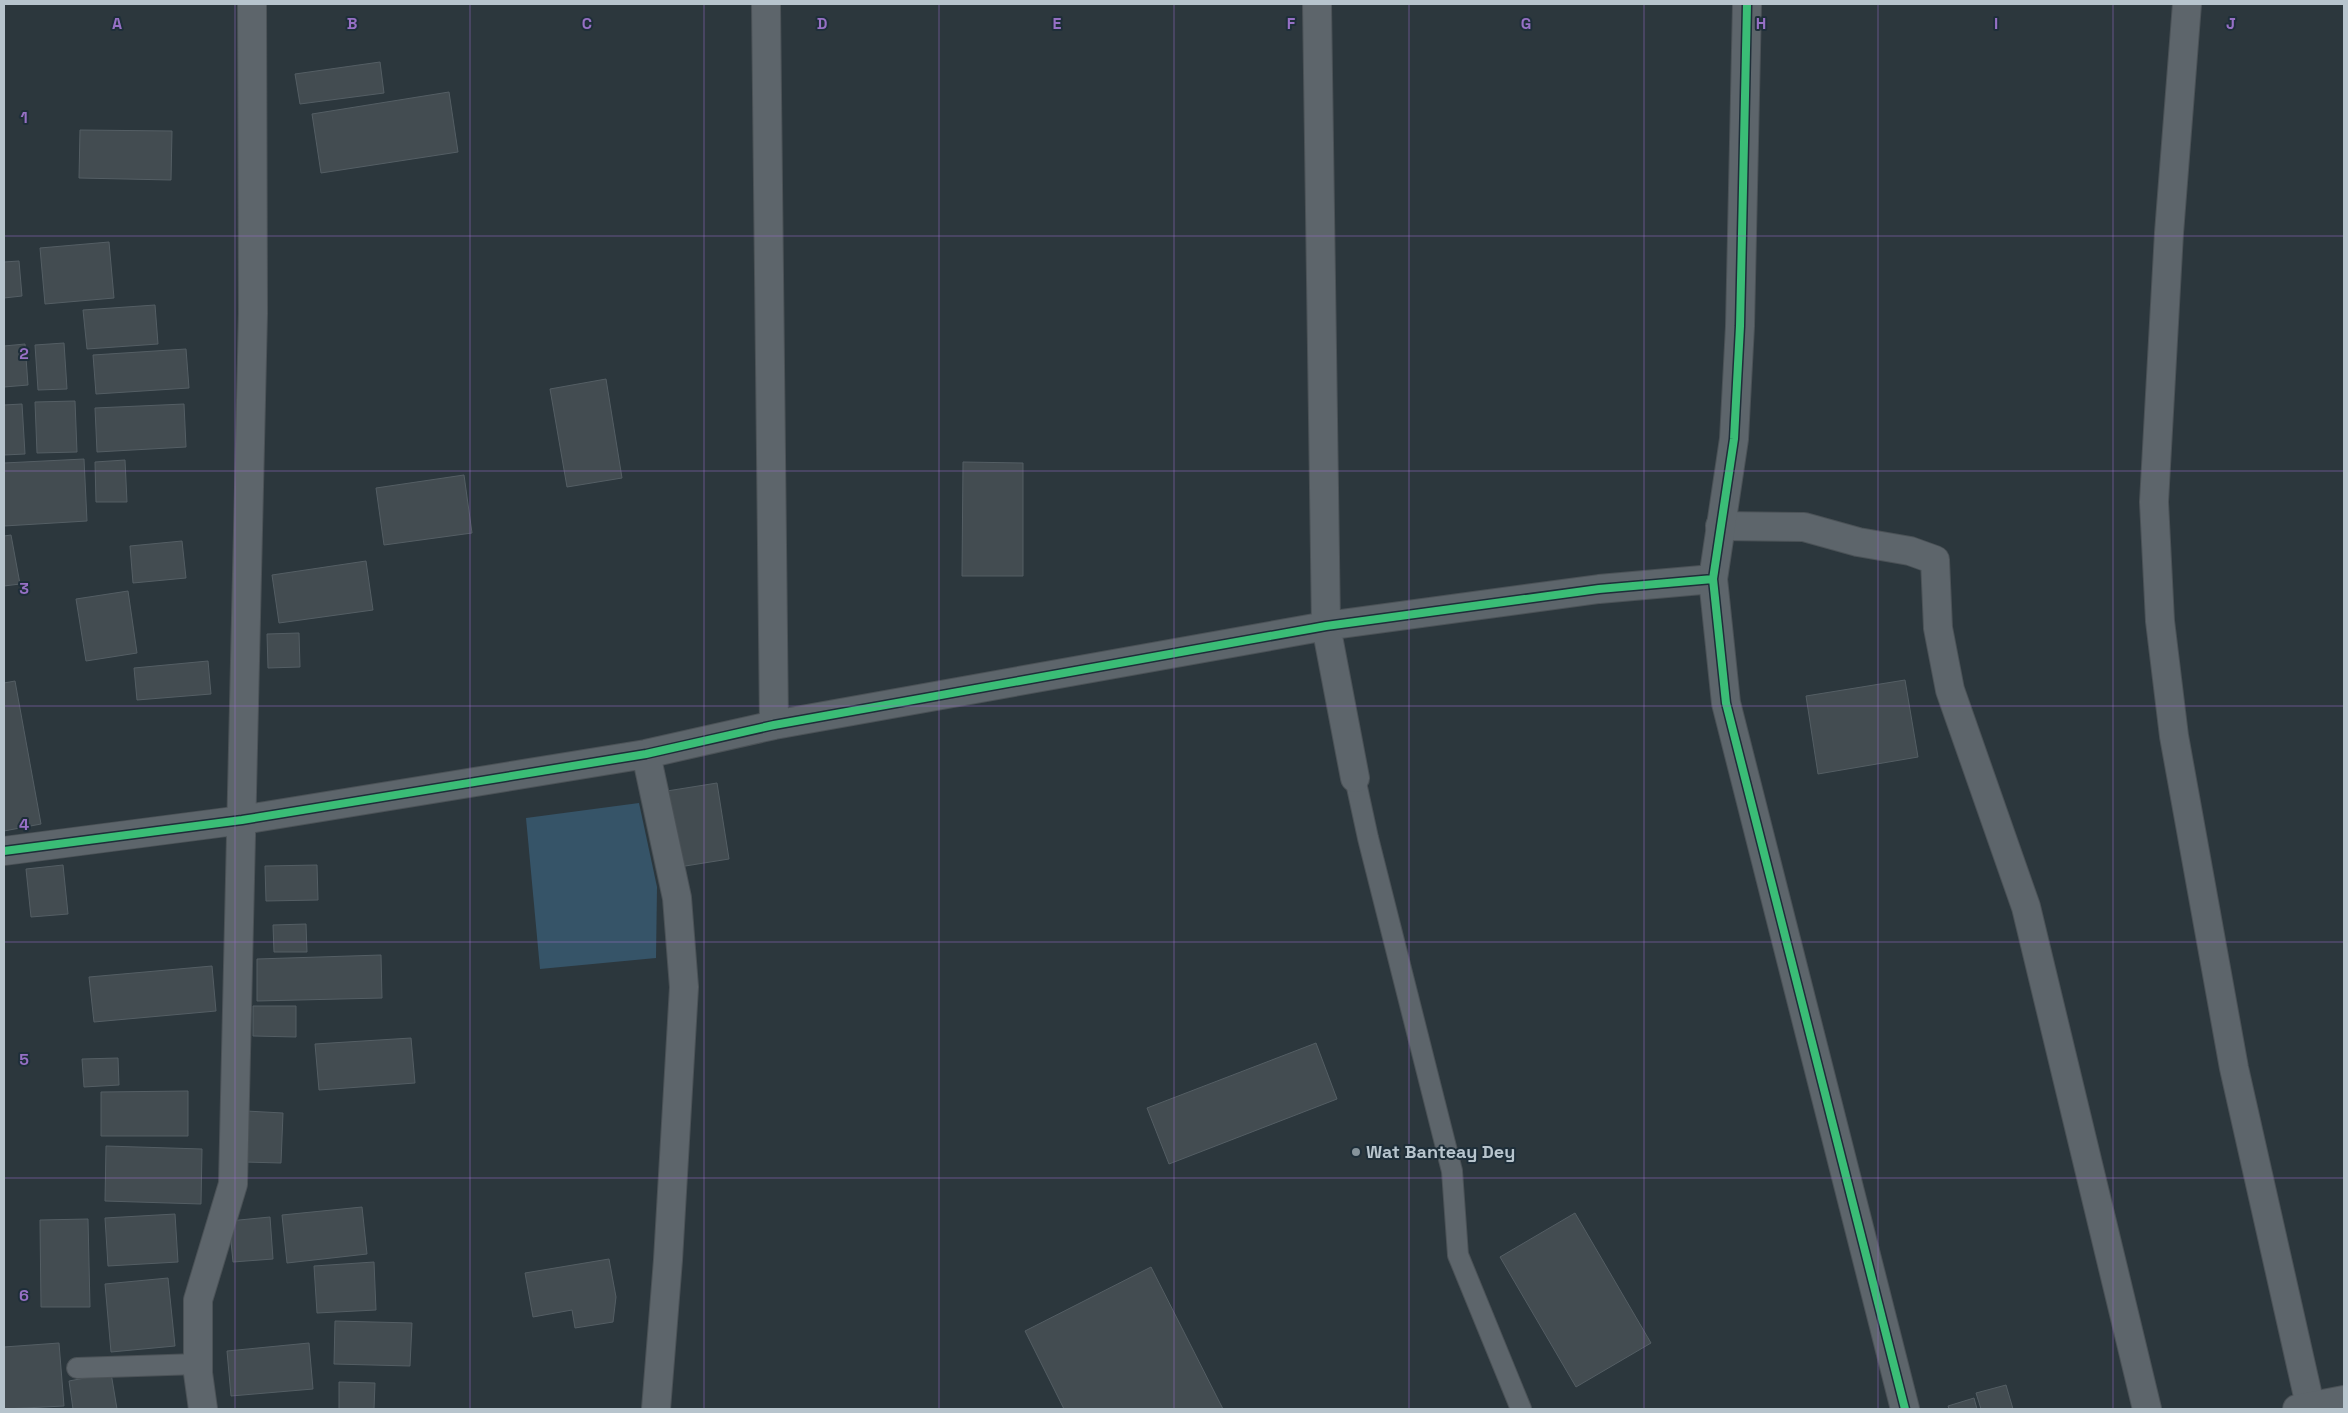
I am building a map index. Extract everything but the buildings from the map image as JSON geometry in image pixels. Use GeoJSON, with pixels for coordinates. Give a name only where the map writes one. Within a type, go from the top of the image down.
{"type":"FeatureCollection","features":[{"type":"Feature","properties":{"kind":"street"},"geometry":{"type":"LineString","coordinates":[[203,1409],[198,1364],[198,1300],[233,1184],[253,323],[252,4]]}},
{"type":"Feature","properties":{"kind":"street"},"geometry":{"type":"LineString","coordinates":[[766,4],[774,725]]}},
{"type":"Feature","properties":{"kind":"street"},"geometry":{"type":"LineString","coordinates":[[1316,4],[1326,626],[1355,778]]}},
{"type":"Feature","properties":{"kind":"street"},"geometry":{"type":"LineString","coordinates":[[1747,4],[1738,373],[1734,439],[1713,580],[1726,704],[1905,1409]]}},
{"type":"Feature","properties":{"kind":"street"},"geometry":{"type":"LineString","coordinates":[[2187,4],[2169,233],[2154,502],[2160,620],[2174,736],[2232,1058],[2303,1407],[2344,1400]]}},
{"type":"Feature","properties":{"kind":"street"},"geometry":{"type":"LineString","coordinates":[[1720,526],[1804,526],[1858,542],[1910,551],[1935,560],[1938,628],[1950,690],[2026,907],[2147,1409]]}},
{"type":"Feature","properties":{"kind":"street"},"geometry":{"type":"LineString","coordinates":[[4,851],[242,820],[646,754],[774,725],[1326,626],[1599,589],[1713,580]]}},
{"type":"Feature","properties":{"kind":"street"},"geometry":{"type":"LineString","coordinates":[[646,754],[677,898],[684,986],[668,1260],[656,1409]]}},
{"type":"Feature","properties":{"kind":"lane"},"geometry":{"type":"LineString","coordinates":[[1355,778],[1368,838],[1452,1170],[1458,1255],[1521,1409]]}},
{"type":"Feature","properties":{"kind":"lane"},"geometry":{"type":"LineString","coordinates":[[77,1368],[198,1364]]}},
{"type":"Feature","properties":{"kind":"water"},"geometry":{"type":"Polygon","coordinates":[[[639,803],[657,887],[656,958],[540,969],[526,818],[639,803]]]}},
{"type":"Feature","properties":{"kind":"cycle path"},"geometry":{"type":"LineString","coordinates":[[1747,4],[1740,326],[1734,439],[1713,579],[1726,703],[1905,1409]]}},
{"type":"Feature","properties":{"kind":"cycle path"},"geometry":{"type":"LineString","coordinates":[[4,851],[242,820],[646,754],[774,725],[1326,626],[1599,589],[1713,579]]}},
{"type":"Feature","properties":{"kind":"place","name":"Wat Banteay Dey"},"geometry":{"type":"Point","coordinates":[1356,1152]}}]}
